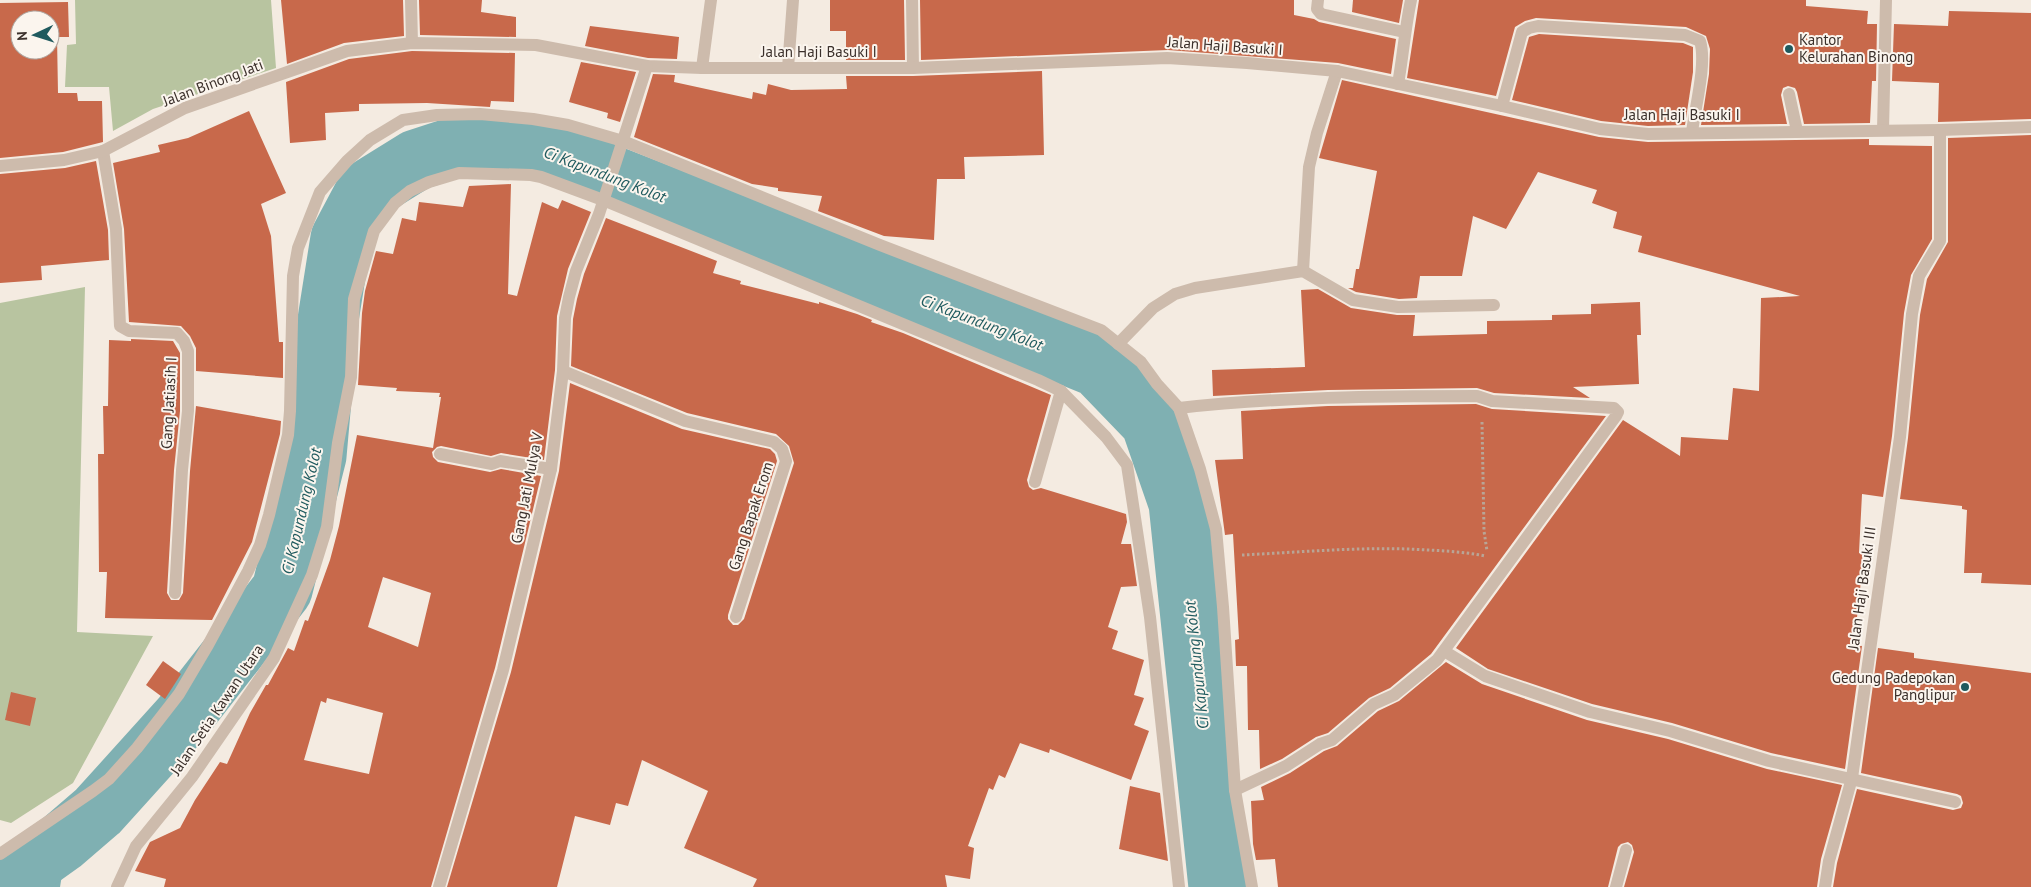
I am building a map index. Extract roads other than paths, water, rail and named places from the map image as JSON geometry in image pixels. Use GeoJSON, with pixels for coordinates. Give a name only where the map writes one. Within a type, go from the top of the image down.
{"type":"FeatureCollection","features":[{"type":"Feature","properties":{"kind":"street"},"geometry":{"type":"LineString","coordinates":[[410,0],[412,43]]}},
{"type":"Feature","properties":{"kind":"street"},"geometry":{"type":"LineString","coordinates":[[702,68],[711,0]]}},
{"type":"Feature","properties":{"kind":"street"},"geometry":{"type":"LineString","coordinates":[[788,68],[793,0]]}},
{"type":"Feature","properties":{"kind":"street"},"geometry":{"type":"LineString","coordinates":[[912,0],[913,68]]}},
{"type":"Feature","properties":{"kind":"street"},"geometry":{"type":"LineString","coordinates":[[1318,0],[1317,10],[1321,14],[1404,32]]}},
{"type":"Feature","properties":{"kind":"street"},"geometry":{"type":"LineString","coordinates":[[1398,84],[1404,32],[1411,0]]}},
{"type":"Feature","properties":{"kind":"street"},"geometry":{"type":"LineString","coordinates":[[1883,130],[1886,0]]}},
{"type":"Feature","properties":{"kind":"street"},"geometry":{"type":"LineString","coordinates":[[1502,106],[1522,32],[1529,28],[1538,26],[1685,35],[1700,41],[1702,48],[1702,66],[1692,132]]}},
{"type":"Feature","properties":{"kind":"street","name":"Jalan Haji Basuki I"},"geometry":{"type":"LineString","coordinates":[[412,43],[536,46],[648,66],[702,68],[913,68],[1167,58],[1337,71],[1600,129],[1648,134],[2031,127]]}},
{"type":"Feature","properties":{"kind":"street","name":"Jalan Binong Jati"},"geometry":{"type":"LineString","coordinates":[[0,166],[64,160],[103,151],[185,108],[296,68],[347,51],[412,43]]}},
{"type":"Feature","properties":{"kind":"street","name":"Gang Jati Mulya V"},"geometry":{"type":"LineString","coordinates":[[439,887],[503,670],[551,469],[563,371],[565,318],[569,296],[576,271],[608,188],[648,66]]}},
{"type":"Feature","properties":{"kind":"street"},"geometry":{"type":"LineString","coordinates":[[1303,270],[1309,167],[1317,133],[1337,71]]}},
{"type":"Feature","properties":{"kind":"street"},"geometry":{"type":"LineString","coordinates":[[1789,94],[1797,131]]}},
{"type":"Feature","properties":{"kind":"street"},"geometry":{"type":"LineString","coordinates":[[0,854],[92,792],[109,778],[137,748],[179,694],[248,571],[260,545],[269,515],[288,435],[293,276],[298,248],[320,192],[346,161],[370,140],[403,120],[437,115],[480,114],[533,119],[568,126],[1101,330],[1141,362],[1157,384],[1179,408],[1200,469],[1216,529],[1235,790],[1252,887]]}},
{"type":"Feature","properties":{"kind":"street","name":"Jalan Haji Basuki III"},"geometry":{"type":"LineString","coordinates":[[1825,887],[1829,862],[1852,778],[1900,437],[1912,314],[1919,276],[1937,245],[1940,236],[1940,130]]}},
{"type":"Feature","properties":{"kind":"street","name":"Gang Jatiasih I"},"geometry":{"type":"LineString","coordinates":[[103,151],[116,228],[120,326],[129,331],[176,333],[184,341],[188,351],[188,411],[182,470],[175,593]]}},
{"type":"Feature","properties":{"kind":"street","name":"Jalan Setia Kawan Utara"},"geometry":{"type":"LineString","coordinates":[[117,887],[136,846],[192,777],[274,658],[312,575],[327,527],[338,443],[352,377],[354,299],[374,231],[395,203],[410,191],[429,182],[459,173],[530,175],[603,200],[1061,391]]}},
{"type":"Feature","properties":{"kind":"street"},"geometry":{"type":"LineString","coordinates":[[1118,344],[1153,308],[1176,294],[1195,288],[1303,270],[1353,300],[1398,307],[1494,305]]}},
{"type":"Feature","properties":{"kind":"street","name":"Gang Bapak Erom"},"geometry":{"type":"LineString","coordinates":[[563,371],[685,421],[774,442],[782,449],[786,461],[736,617]]}},
{"type":"Feature","properties":{"kind":"street"},"geometry":{"type":"LineString","coordinates":[[1036,482],[1061,391]]}},
{"type":"Feature","properties":{"kind":"street"},"geometry":{"type":"LineString","coordinates":[[1061,391],[1106,438],[1127,465],[1150,617],[1179,887]]}},
{"type":"Feature","properties":{"kind":"street"},"geometry":{"type":"LineString","coordinates":[[1179,408],[1234,402],[1351,397],[1482,397],[1492,402],[1614,408],[1618,412],[1437,660],[1394,695],[1374,704],[1332,740],[1320,744],[1286,766],[1235,790]]}},
{"type":"Feature","properties":{"kind":"street"},"geometry":{"type":"LineString","coordinates":[[440,454],[492,464],[500,461],[551,469]]}},
{"type":"Feature","properties":{"kind":"street"},"geometry":{"type":"LineString","coordinates":[[1444,651],[1485,676],[1590,712],[1670,731],[1769,761],[1955,802]]}},
{"type":"Feature","properties":{"kind":"street"},"geometry":{"type":"LineString","coordinates":[[1616,887],[1626,850]]}},
{"type":"Feature","properties":{"kind":"waterway","name":"Ci Kapundung Kolot"},"geometry":{"type":"LineString","coordinates":[[0,886],[62,842],[98,811],[182,718],[282,590],[316,456],[328,320],[341,238],[366,191],[416,160],[462,145],[535,146],[1098,367],[1151,422],[1179,503],[1219,887]]}},
{"type":"Feature","properties":{"kind":"waterway"},"geometry":{"type":"LineString","coordinates":[[55,887],[62,842]]}},
{"type":"Feature","properties":{"kind":"place","name":"Kantor Kelurahan Binong"},"geometry":{"type":"Point","coordinates":[1789,49]}},
{"type":"Feature","properties":{"kind":"place","name":"Gedung Padepokan Panglipur"},"geometry":{"type":"Point","coordinates":[1965,687]}}]}
